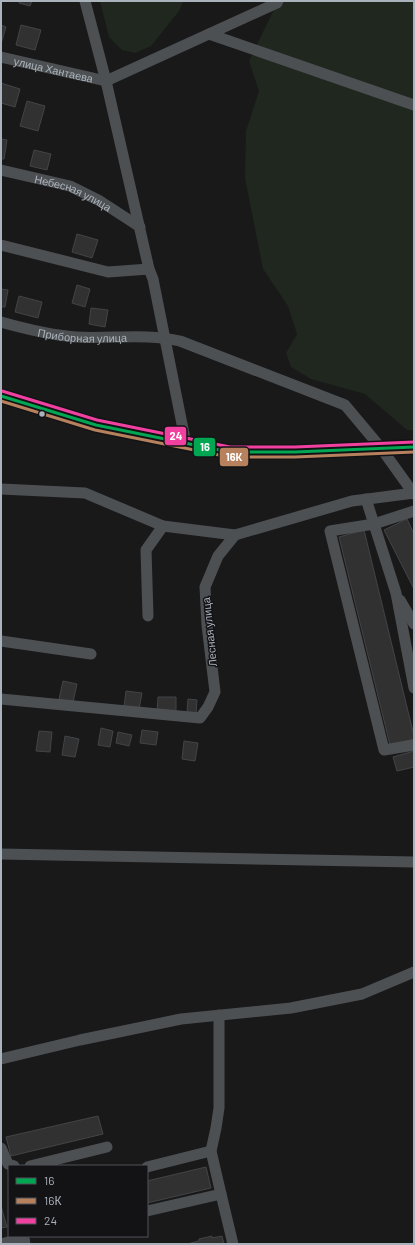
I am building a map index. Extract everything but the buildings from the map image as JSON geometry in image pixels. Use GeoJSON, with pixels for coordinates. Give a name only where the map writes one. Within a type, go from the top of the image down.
{"type":"FeatureCollection","features":[{"type":"Feature","properties":{"kind":"street"},"geometry":{"type":"LineString","coordinates":[[85,1],[106,81],[149,269],[153,279],[186,444]]}},
{"type":"Feature","properties":{"kind":"street"},"geometry":{"type":"LineString","coordinates":[[106,81],[277,3],[278,1]]}},
{"type":"Feature","properties":{"kind":"street"},"geometry":{"type":"LineString","coordinates":[[209,34],[414,105]]}},
{"type":"Feature","properties":{"kind":"street","name":"улица Хантаева"},"geometry":{"type":"LineString","coordinates":[[1,57],[106,81]]}},
{"type":"Feature","properties":{"kind":"street","name":"Небесная улица"},"geometry":{"type":"LineString","coordinates":[[1,170],[70,186],[100,201],[140,226]]}},
{"type":"Feature","properties":{"kind":"street"},"geometry":{"type":"LineString","coordinates":[[1,245],[108,272],[149,269]]}},
{"type":"Feature","properties":{"kind":"street","name":"Приборная улица"},"geometry":{"type":"LineString","coordinates":[[1,322],[45,333],[77,337],[165,338],[180,341],[345,405],[381,448],[414,493]]}},
{"type":"Feature","properties":{"kind":"street"},"geometry":{"type":"LineString","coordinates":[[1,396],[96,425],[229,452],[295,452],[414,447]]}},
{"type":"Feature","properties":{"kind":"street"},"geometry":{"type":"LineString","coordinates":[[1,490],[85,493],[163,526],[235,534],[352,501],[414,493]]}},
{"type":"Feature","properties":{"kind":"street"},"geometry":{"type":"LineString","coordinates":[[366,499],[396,593],[412,664],[414,688]]}},
{"type":"Feature","properties":{"kind":"street"},"geometry":{"type":"LineString","coordinates":[[414,511],[374,524],[330,531],[384,750],[414,745]]}},
{"type":"Feature","properties":{"kind":"street"},"geometry":{"type":"LineString","coordinates":[[148,616],[146,550],[163,526]]}},
{"type":"Feature","properties":{"kind":"street","name":"Лесная улица"},"geometry":{"type":"LineString","coordinates":[[1,699],[200,718],[208,707],[215,692],[206,625],[205,587],[218,556],[235,534]]}},
{"type":"Feature","properties":{"kind":"street"},"geometry":{"type":"LineString","coordinates":[[396,593],[414,624]]}},
{"type":"Feature","properties":{"kind":"street"},"geometry":{"type":"LineString","coordinates":[[1,641],[91,654]]}},
{"type":"Feature","properties":{"kind":"street"},"geometry":{"type":"LineString","coordinates":[[1,854],[414,862]]}},
{"type":"Feature","properties":{"kind":"street"},"geometry":{"type":"LineString","coordinates":[[1,1059],[80,1040],[181,1019],[292,1008],[362,994],[414,972]]}},
{"type":"Feature","properties":{"kind":"street"},"geometry":{"type":"LineString","coordinates":[[219,1015],[219,1108],[211,1151],[233,1244]]}},
{"type":"Feature","properties":{"kind":"street"},"geometry":{"type":"LineString","coordinates":[[34,1165],[107,1147]]}},
{"type":"Feature","properties":{"kind":"street"},"geometry":{"type":"LineString","coordinates":[[148,1166],[211,1151]]}},
{"type":"Feature","properties":{"kind":"street"},"geometry":{"type":"LineString","coordinates":[[2,1152],[9,1165]]}},
{"type":"Feature","properties":{"kind":"street"},"geometry":{"type":"LineString","coordinates":[[148,1210],[221,1194]]}},
{"type":"Feature","properties":{"kind":"street"},"geometry":{"type":"LineString","coordinates":[[1,1244],[26,1238]]}},
{"type":"Feature","properties":{"kind":"shaded area"},"geometry":{"type":"Polygon","coordinates":[[[100,1],[183,1],[179,11],[151,46],[135,53],[122,50],[109,37],[100,1]]]}},
{"type":"Feature","properties":{"kind":"shaded area"},"geometry":{"type":"Polygon","coordinates":[[[278,1],[414,1],[414,430],[407,430],[365,394],[311,379],[291,367],[286,353],[297,334],[288,306],[263,269],[245,178],[246,131],[259,91],[249,61],[278,1]]]}},
{"type":"Feature","properties":{"kind":"transit line","name":"24"},"geometry":{"type":"LineString","coordinates":[[2,391],[97,420],[230,447],[295,447],[414,442]]}},
{"type":"Feature","properties":{"kind":"transit line","name":"16"},"geometry":{"type":"LineString","coordinates":[[1,396],[96,425],[229,452],[295,452],[414,447]]}},
{"type":"Feature","properties":{"kind":"transit line","name":"16К"},"geometry":{"type":"LineString","coordinates":[[1,401],[95,430],[229,457],[295,457],[414,452]]}}]}
